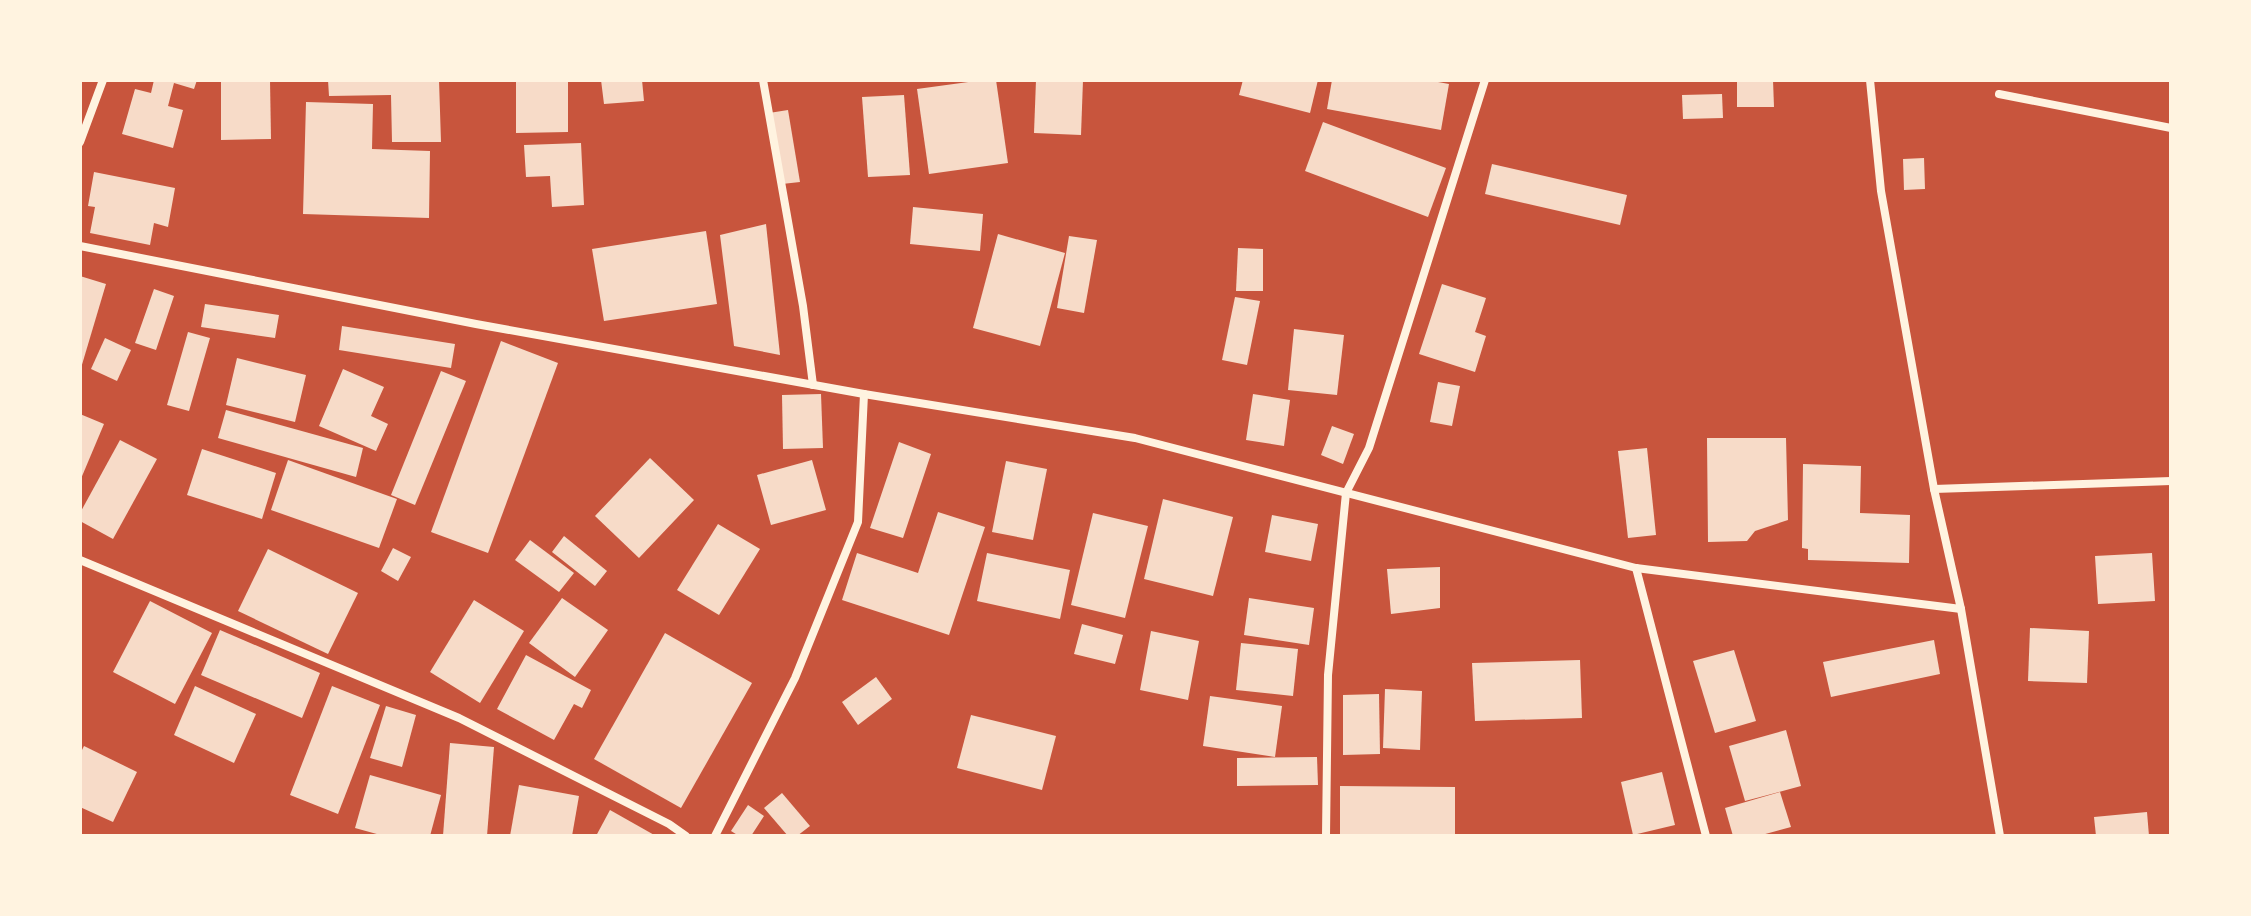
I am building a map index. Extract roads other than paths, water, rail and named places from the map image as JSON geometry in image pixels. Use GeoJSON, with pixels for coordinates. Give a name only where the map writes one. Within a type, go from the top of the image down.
{"type":"FeatureCollection","features":[{"type":"Feature","properties":{"kind":"street"},"geometry":{"type":"LineString","coordinates":[[80,142],[103,80]]}},
{"type":"Feature","properties":{"kind":"street"},"geometry":{"type":"LineString","coordinates":[[763,80],[803,306],[813,385]]}},
{"type":"Feature","properties":{"kind":"street"},"geometry":{"type":"LineString","coordinates":[[1326,836],[1328,675],[1346,493],[1369,448],[1485,80]]}},
{"type":"Feature","properties":{"kind":"street"},"geometry":{"type":"LineString","coordinates":[[1870,80],[1881,191],[1934,489],[1961,609],[2000,836]]}},
{"type":"Feature","properties":{"kind":"street"},"geometry":{"type":"LineString","coordinates":[[1999,94],[2171,128]]}},
{"type":"Feature","properties":{"kind":"street"},"geometry":{"type":"LineString","coordinates":[[80,246],[476,324],[864,394],[1135,438],[1636,568],[1961,609]]}},
{"type":"Feature","properties":{"kind":"street"},"geometry":{"type":"LineString","coordinates":[[715,836],[795,678],[858,522],[864,394]]}},
{"type":"Feature","properties":{"kind":"street"},"geometry":{"type":"LineString","coordinates":[[1934,489],[2171,481]]}},
{"type":"Feature","properties":{"kind":"street"},"geometry":{"type":"LineString","coordinates":[[80,560],[459,718],[669,824],[686,836]]}},
{"type":"Feature","properties":{"kind":"street"},"geometry":{"type":"LineString","coordinates":[[1636,568],[1706,836]]}}]}
